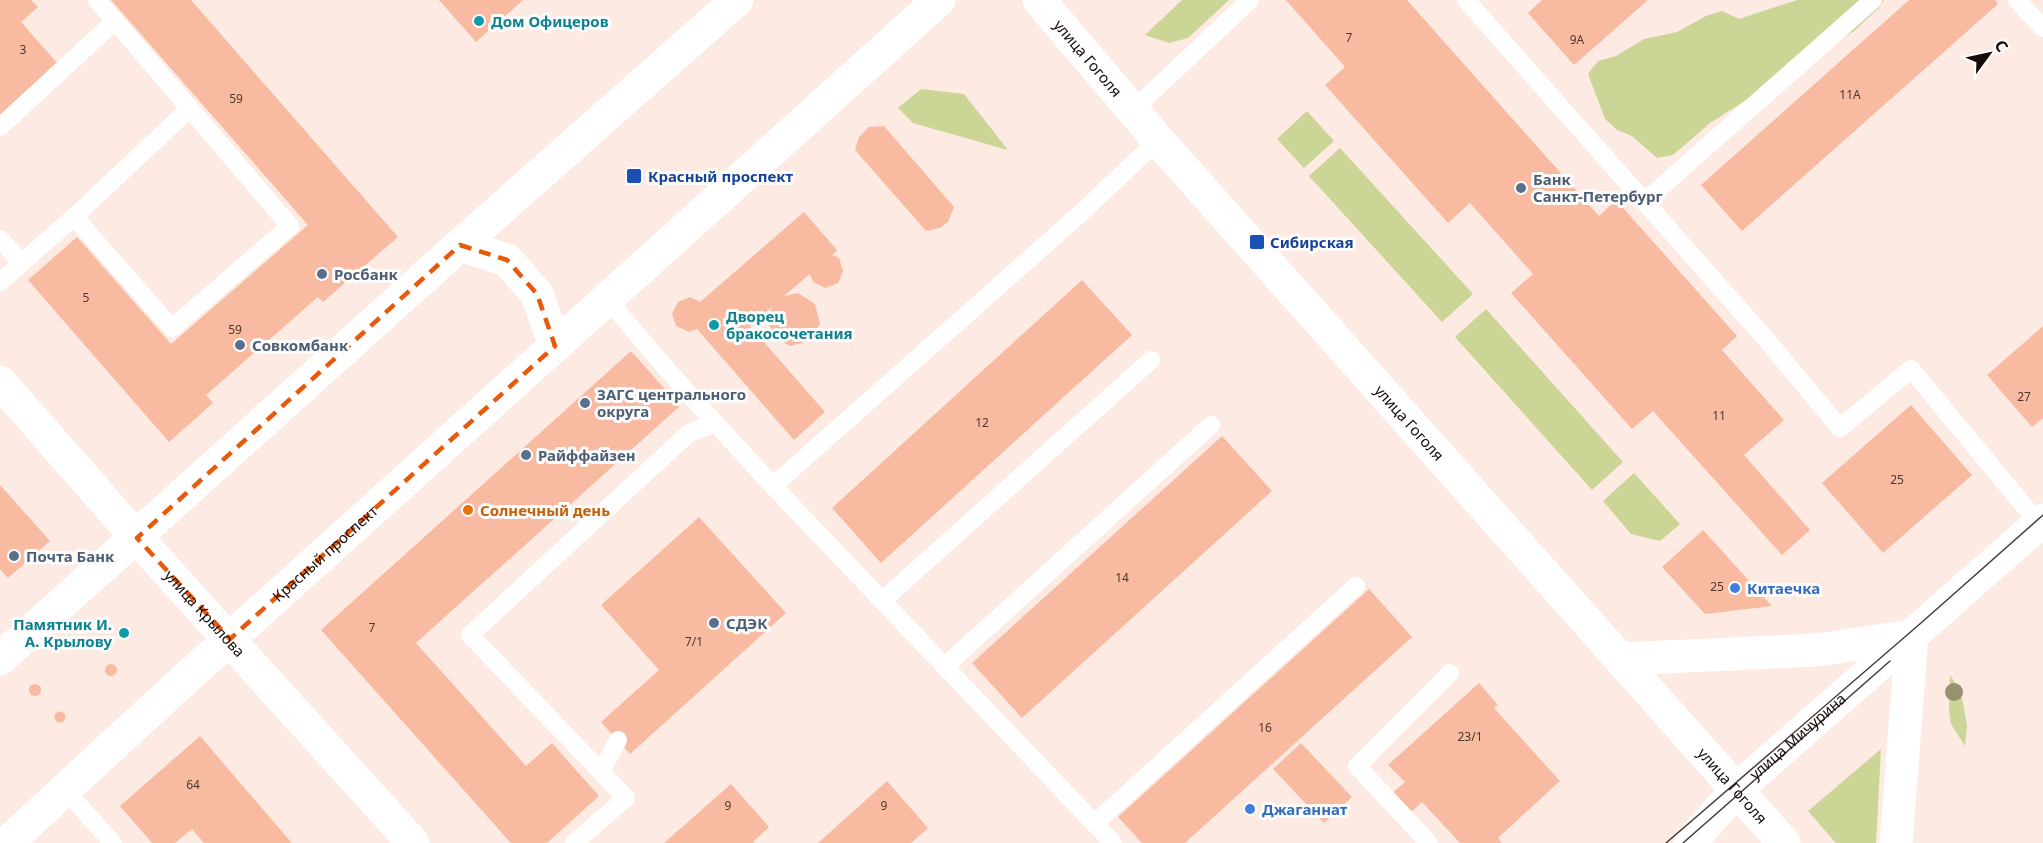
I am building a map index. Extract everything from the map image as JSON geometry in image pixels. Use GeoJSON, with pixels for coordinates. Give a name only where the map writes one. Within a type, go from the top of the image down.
{"type":"FeatureCollection","features":[{"type":"Feature","properties":{"kind":"main road"},"geometry":{"type":"LineString","coordinates":[[0,659],[460,245],[737,0]]}},
{"type":"Feature","properties":{"kind":"main road","name":"Красный проспект"},"geometry":{"type":"LineString","coordinates":[[7,843],[939,0]]}},
{"type":"Feature","properties":{"kind":"main road","name":"улица Гоголя"},"geometry":{"type":"LineString","coordinates":[[1039,0],[1158,140],[1784,843]]}},
{"type":"Feature","properties":{"kind":"main road"},"geometry":{"type":"LineString","coordinates":[[460,245],[507,260],[537,294],[555,346]]}},
{"type":"Feature","properties":{"kind":"main road","name":"улица Крылова"},"geometry":{"type":"LineString","coordinates":[[0,382],[137,538],[413,843]]}},
{"type":"Feature","properties":{"kind":"main road","name":"улица Мичурина"},"geometry":{"type":"LineString","coordinates":[[1690,843],[1737,789],[2041,522]]}},
{"type":"Feature","properties":{"kind":"main road"},"geometry":{"type":"LineString","coordinates":[[1621,659],[1817,650],[1912,636],[1896,843]]}},
{"type":"Feature","properties":{"kind":"lane"},"geometry":{"type":"LineString","coordinates":[[74,217],[172,328],[290,226],[97,0]]}},
{"type":"Feature","properties":{"kind":"lane"},"geometry":{"type":"LineString","coordinates":[[1132,110],[1250,0]]}},
{"type":"Feature","properties":{"kind":"lane"},"geometry":{"type":"LineString","coordinates":[[1466,0],[1766,339],[1840,428],[1911,369],[2041,522]]}},
{"type":"Feature","properties":{"kind":"lane"},"geometry":{"type":"LineString","coordinates":[[1644,201],[1873,0]]}},
{"type":"Feature","properties":{"kind":"lane"},"geometry":{"type":"LineString","coordinates":[[2017,0],[2043,28]]}},
{"type":"Feature","properties":{"kind":"lane"},"geometry":{"type":"LineString","coordinates":[[0,127],[115,21]]}},
{"type":"Feature","properties":{"kind":"lane"},"geometry":{"type":"LineString","coordinates":[[0,282],[74,217],[190,108]]}},
{"type":"Feature","properties":{"kind":"lane"},"geometry":{"type":"LineString","coordinates":[[773,486],[1081,213],[1158,140]]}},
{"type":"Feature","properties":{"kind":"lane"},"geometry":{"type":"LineString","coordinates":[[0,239],[21,262]]}},
{"type":"Feature","properties":{"kind":"lane"},"geometry":{"type":"LineString","coordinates":[[608,299],[632,330],[773,486],[1113,843]]}},
{"type":"Feature","properties":{"kind":"lane"},"geometry":{"type":"LineString","coordinates":[[883,600],[1151,360]]}},
{"type":"Feature","properties":{"kind":"lane"},"geometry":{"type":"LineString","coordinates":[[574,843],[626,798],[470,635],[689,433],[715,423]]}},
{"type":"Feature","properties":{"kind":"lane"},"geometry":{"type":"LineString","coordinates":[[945,666],[1211,425]]}},
{"type":"Feature","properties":{"kind":"lane"},"geometry":{"type":"LineString","coordinates":[[1095,823],[1356,586]]}},
{"type":"Feature","properties":{"kind":"lane"},"geometry":{"type":"LineString","coordinates":[[1427,843],[1357,766],[1450,673]]}},
{"type":"Feature","properties":{"kind":"lane"},"geometry":{"type":"LineString","coordinates":[[601,772],[618,740]]}},
{"type":"Feature","properties":{"kind":"lane"},"geometry":{"type":"LineString","coordinates":[[66,790],[113,843]]}},
{"type":"Feature","properties":{"kind":"highlighted area"},"geometry":{"type":"Polygon","coordinates":[[[460,245],[507,260],[537,294],[555,346],[230,639],[137,538],[460,245]]]}},
{"type":"Feature","properties":{"kind":"green space"},"geometry":{"type":"Polygon","coordinates":[[[1182,0],[1229,0],[1188,38],[1169,43],[1145,35],[1182,0]]]}},
{"type":"Feature","properties":{"kind":"green space"},"geometry":{"type":"Polygon","coordinates":[[[1797,0],[1884,0],[1879,8],[1854,31],[1710,123],[1673,155],[1657,158],[1632,136],[1617,130],[1605,119],[1588,74],[1598,61],[1616,56],[1644,39],[1677,32],[1706,16],[1722,11],[1739,19],[1797,0]]]}},
{"type":"Feature","properties":{"kind":"green space"},"geometry":{"type":"Polygon","coordinates":[[[921,89],[964,94],[1008,150],[913,123],[898,108],[921,89]]]}},
{"type":"Feature","properties":{"kind":"green space"},"geometry":{"type":"Polygon","coordinates":[[[1307,111],[1334,141],[1304,168],[1277,139],[1307,111]]]}},
{"type":"Feature","properties":{"kind":"green space"},"geometry":{"type":"Polygon","coordinates":[[[1340,148],[1473,294],[1442,322],[1309,176],[1340,148]]]}},
{"type":"Feature","properties":{"kind":"green space"},"geometry":{"type":"Polygon","coordinates":[[[1486,309],[1623,462],[1592,490],[1455,337],[1486,309]]]}},
{"type":"Feature","properties":{"kind":"green space"},"geometry":{"type":"Polygon","coordinates":[[[1634,473],[1680,524],[1660,541],[1631,534],[1603,501],[1634,473]]]}},
{"type":"Feature","properties":{"kind":"green space"},"geometry":{"type":"Polygon","coordinates":[[[1950,675],[1961,692],[1967,726],[1965,746],[1951,724],[1950,675]]]}},
{"type":"Feature","properties":{"kind":"green space"},"geometry":{"type":"Polygon","coordinates":[[[1881,749],[1876,843],[1836,843],[1808,811],[1881,749]]]}},
{"type":"Feature","properties":{"kind":"building"},"geometry":{"type":"Polygon","coordinates":[[[0,0],[31,0],[38,7],[21,22],[58,64],[0,115],[0,0]]]}},
{"type":"Feature","properties":{"kind":"building"},"geometry":{"type":"Polygon","coordinates":[[[111,0],[191,0],[398,237],[323,302],[318,297],[206,395],[213,403],[169,442],[28,280],[77,237],[171,344],[308,225],[111,0]]]}},
{"type":"Feature","properties":{"kind":"building","name":"Дом Офицеров"},"geometry":{"type":"Polygon","coordinates":[[[439,0],[523,0],[476,42],[439,0]]]}},
{"type":"Feature","properties":{"kind":"building"},"geometry":{"type":"Polygon","coordinates":[[[1286,0],[1407,0],[1599,216],[1616,200],[1737,336],[1722,350],[1784,420],[1744,455],[1810,530],[1782,555],[1653,411],[1632,429],[1511,293],[1533,274],[1470,203],[1448,223],[1325,85],[1345,67],[1286,0]]]}},
{"type":"Feature","properties":{"kind":"building"},"geometry":{"type":"Polygon","coordinates":[[[1542,0],[1648,0],[1574,65],[1528,13],[1542,0]]]}},
{"type":"Feature","properties":{"kind":"building"},"geometry":{"type":"Polygon","coordinates":[[[1909,0],[1995,0],[1998,4],[1742,231],[1701,185],[1909,0]]]}},
{"type":"Feature","properties":{"kind":"building"},"geometry":{"type":"Polygon","coordinates":[[[884,126],[954,207],[948,222],[940,228],[926,231],[855,150],[859,137],[869,127],[884,126]]]}},
{"type":"Feature","properties":{"kind":"building","name":"Дворец бракосочетания"},"geometry":{"type":"Polygon","coordinates":[[[804,212],[837,250],[832,255],[839,258],[843,271],[838,283],[825,288],[813,282],[810,274],[784,296],[798,293],[815,304],[820,324],[809,341],[790,346],[772,335],[767,315],[773,306],[750,326],[825,412],[794,440],[697,329],[689,332],[676,326],[672,314],[678,302],[690,297],[700,302],[804,212]]]}},
{"type":"Feature","properties":{"kind":"building"},"geometry":{"type":"Polygon","coordinates":[[[1082,280],[1132,335],[881,563],[832,508],[1082,280]]]}},
{"type":"Feature","properties":{"kind":"building"},"geometry":{"type":"Polygon","coordinates":[[[2043,326],[2043,418],[2032,427],[1987,375],[2043,326]]]}},
{"type":"Feature","properties":{"kind":"building"},"geometry":{"type":"Polygon","coordinates":[[[631,351],[680,406],[416,643],[526,766],[552,743],[599,796],[547,843],[511,843],[321,630],[631,351]]]}},
{"type":"Feature","properties":{"kind":"building"},"geometry":{"type":"Polygon","coordinates":[[[1911,405],[1972,475],[1883,553],[1822,483],[1911,405]]]}},
{"type":"Feature","properties":{"kind":"building"},"geometry":{"type":"Polygon","coordinates":[[[1222,436],[1272,491],[1022,718],[972,663],[1222,436]]]}},
{"type":"Feature","properties":{"kind":"building"},"geometry":{"type":"Polygon","coordinates":[[[0,485],[50,541],[8,578],[0,569],[0,485]]]}},
{"type":"Feature","properties":{"kind":"building"},"geometry":{"type":"Polygon","coordinates":[[[699,517],[786,613],[630,754],[601,722],[659,670],[601,605],[699,517]]]}},
{"type":"Feature","properties":{"kind":"building"},"geometry":{"type":"Polygon","coordinates":[[[1703,530],[1772,606],[1705,614],[1662,567],[1703,530]]]}},
{"type":"Feature","properties":{"kind":"building"},"geometry":{"type":"Polygon","coordinates":[[[1369,589],[1412,637],[1185,843],[1142,843],[1118,817],[1369,589]]]}},
{"type":"Feature","properties":{"kind":"building"},"geometry":{"type":"Polygon","coordinates":[[[89,638],[93,644],[89,650],[85,650],[81,642],[89,638]]]}},
{"type":"Feature","properties":{"kind":"building"},"geometry":{"type":"Polygon","coordinates":[[[113,664],[117,670],[113,676],[109,676],[105,668],[113,664]]]}},
{"type":"Feature","properties":{"kind":"building"},"geometry":{"type":"Polygon","coordinates":[[[1479,683],[1498,705],[1494,708],[1560,781],[1498,838],[1502,843],[1460,843],[1422,802],[1409,814],[1391,794],[1405,782],[1388,765],[1479,683]]]}},
{"type":"Feature","properties":{"kind":"building"},"geometry":{"type":"Polygon","coordinates":[[[37,684],[41,690],[37,696],[33,696],[29,688],[37,684]]]}},
{"type":"Feature","properties":{"kind":"building"},"geometry":{"type":"Polygon","coordinates":[[[60,711],[66,717],[60,723],[54,717],[60,711]]]}},
{"type":"Feature","properties":{"kind":"building"},"geometry":{"type":"Polygon","coordinates":[[[200,736],[292,843],[204,843],[192,829],[175,843],[152,843],[120,806],[200,736]]]}},
{"type":"Feature","properties":{"kind":"building"},"geometry":{"type":"Polygon","coordinates":[[[1301,743],[1352,797],[1324,823],[1273,769],[1301,743]]]}},
{"type":"Feature","properties":{"kind":"building"},"geometry":{"type":"Polygon","coordinates":[[[887,781],[928,828],[911,843],[818,843],[887,781]]]}},
{"type":"Feature","properties":{"kind":"building"},"geometry":{"type":"Polygon","coordinates":[[[731,784],[769,827],[754,843],[664,843],[731,784]]]}},
{"type":"Feature","properties":{"kind":"tram line"},"geometry":{"type":"LineString","coordinates":[[1666,843],[2043,515]]}},
{"type":"Feature","properties":{"kind":"tram line"},"geometry":{"type":"LineString","coordinates":[[1683,843],[1890,661]]}},
{"type":"Feature","properties":{"kind":"place","name":"Дом Офицеров"},"geometry":{"type":"Point","coordinates":[479,21]}},
{"type":"Feature","properties":{"kind":"place","name":"Красный проспект"},"geometry":{"type":"Point","coordinates":[634,176]}},
{"type":"Feature","properties":{"kind":"place","name":"Банк Санкт-Петербург"},"geometry":{"type":"Point","coordinates":[1521,188]}},
{"type":"Feature","properties":{"kind":"place","name":"Сибирская"},"geometry":{"type":"Point","coordinates":[1257,242]}},
{"type":"Feature","properties":{"kind":"place","name":"Росбанк"},"geometry":{"type":"Point","coordinates":[322,274]}},
{"type":"Feature","properties":{"kind":"place","name":"Дворец бракосочетания"},"geometry":{"type":"Point","coordinates":[714,325]}},
{"type":"Feature","properties":{"kind":"place","name":"Совкомбанк"},"geometry":{"type":"Point","coordinates":[240,345]}},
{"type":"Feature","properties":{"kind":"place","name":"ЗАГС центрального округа"},"geometry":{"type":"Point","coordinates":[585,403]}},
{"type":"Feature","properties":{"kind":"place","name":"Райффайзен"},"geometry":{"type":"Point","coordinates":[526,455]}},
{"type":"Feature","properties":{"kind":"place","name":"Солнечный день"},"geometry":{"type":"Point","coordinates":[468,510]}},
{"type":"Feature","properties":{"kind":"place","name":"Почта Банк"},"geometry":{"type":"Point","coordinates":[14,556]}},
{"type":"Feature","properties":{"kind":"place","name":"Китаечка"},"geometry":{"type":"Point","coordinates":[1735,588]}},
{"type":"Feature","properties":{"kind":"place","name":"СДЭК"},"geometry":{"type":"Point","coordinates":[714,623]}},
{"type":"Feature","properties":{"kind":"place","name":"Памятник И. А. Крылову"},"geometry":{"type":"Point","coordinates":[124,633]}},
{"type":"Feature","properties":{"kind":"place","name":"Джаганнат"},"geometry":{"type":"Point","coordinates":[1250,809]}}]}
